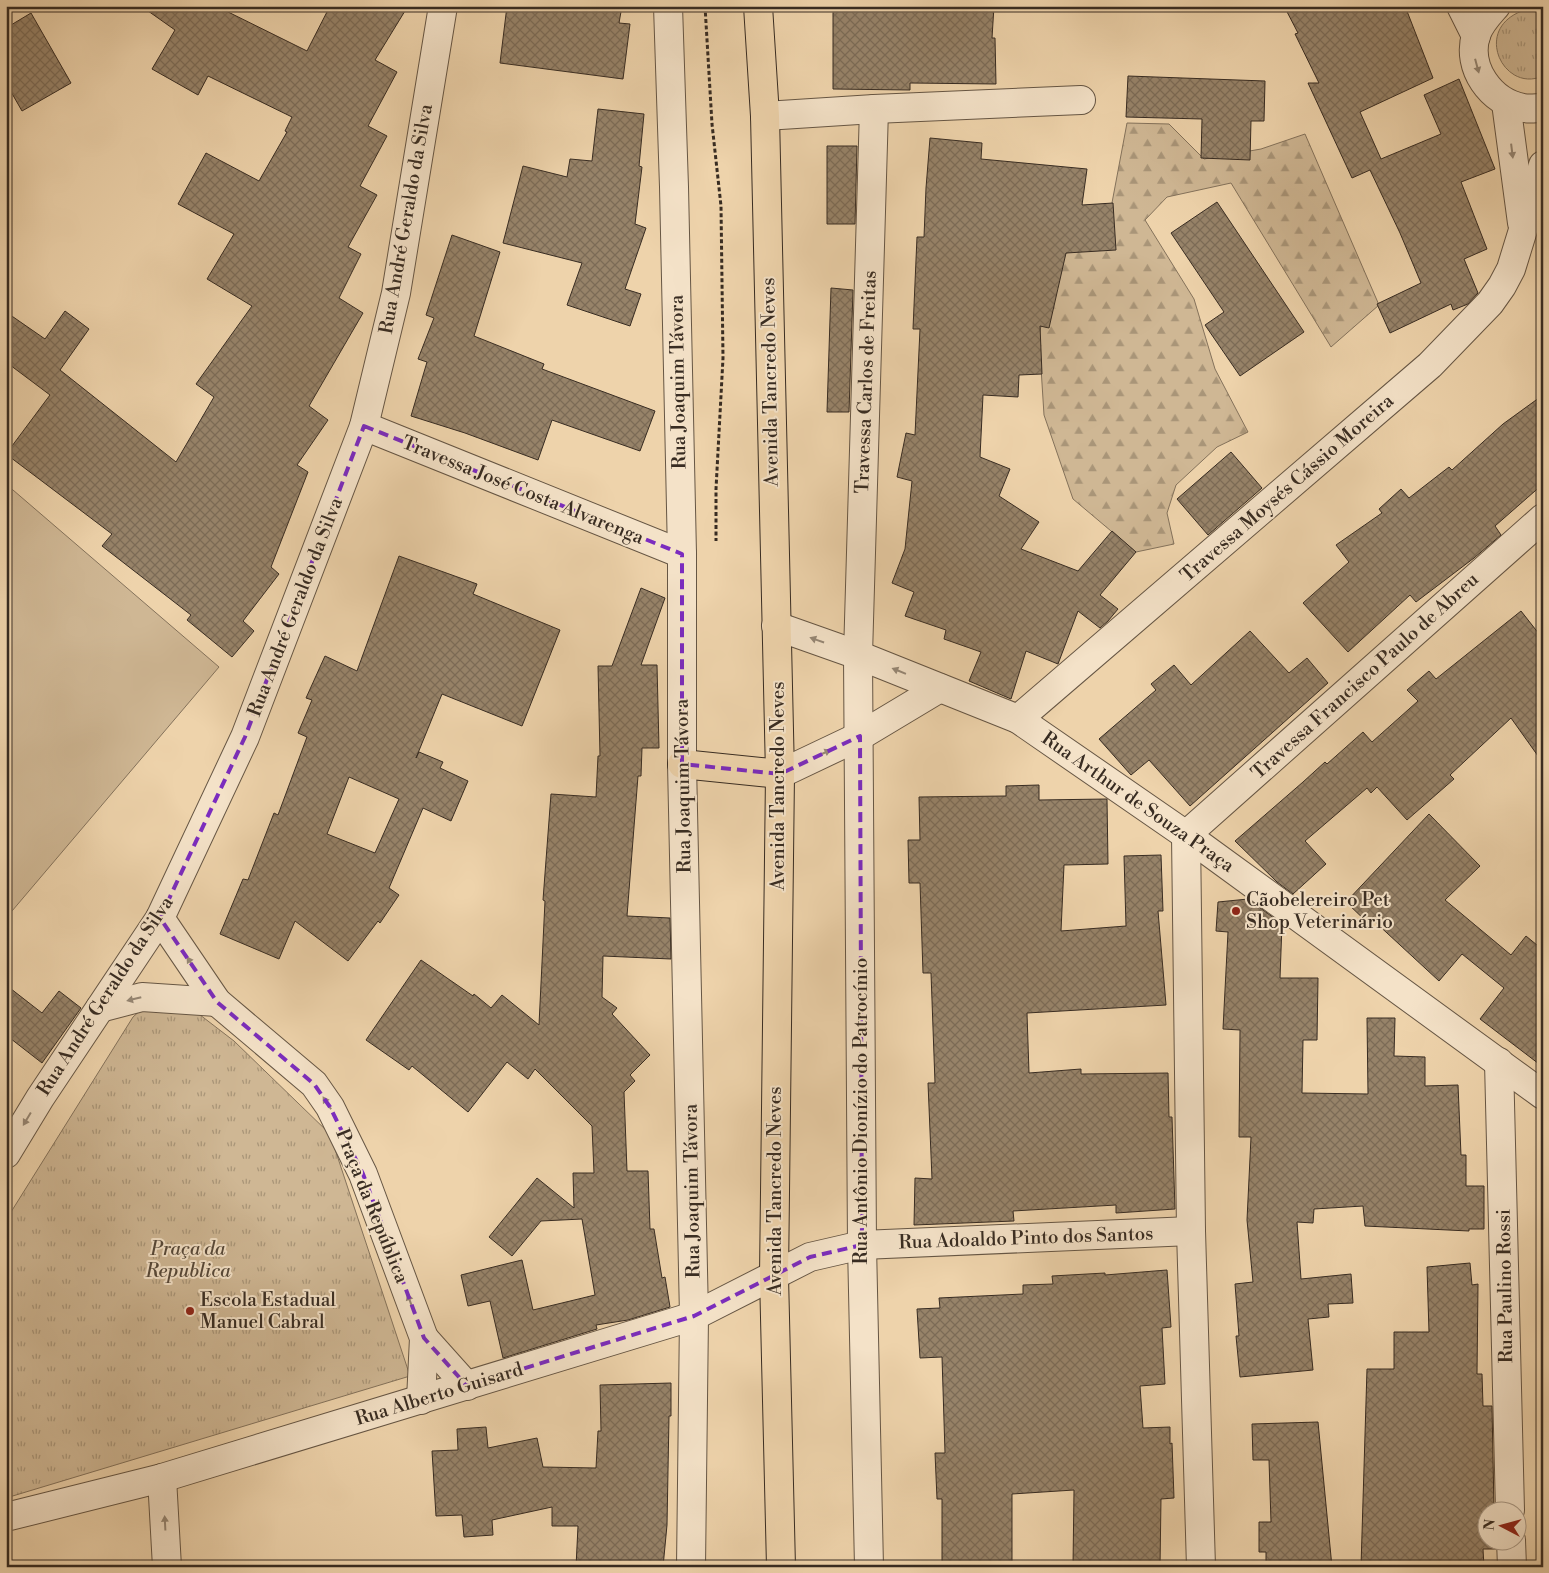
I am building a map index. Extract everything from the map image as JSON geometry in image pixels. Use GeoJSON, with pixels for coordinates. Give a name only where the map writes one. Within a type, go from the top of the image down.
{"type":"FeatureCollection","features":[{"type":"Feature","properties":{"kind":"main road","name":"Avenida Tancredo Neves"},"geometry":{"type":"LineString","coordinates":[[758,6],[765,116],[780,774],[774,1276],[781,1567]]}},
{"type":"Feature","properties":{"kind":"main road"},"geometry":{"type":"LineString","coordinates":[[682,764],[780,774]]}},
{"type":"Feature","properties":{"kind":"street","name":"Rua André Geraldo da Silva"},"geometry":{"type":"LineString","coordinates":[[6,1154],[40,1098],[160,918],[245,737],[364,426],[396,293],[443,6]]}},
{"type":"Feature","properties":{"kind":"street","name":"Rua Joaquim Távora"},"geometry":{"type":"LineString","coordinates":[[668,6],[675,207],[682,554],[682,764],[694,1316],[691,1567]]}},
{"type":"Feature","properties":{"kind":"street"},"geometry":{"type":"LineString","coordinates":[[1461,6],[1476,36]]}},
{"type":"Feature","properties":{"kind":"street"},"geometry":{"type":"LineString","coordinates":[[1496,6],[1484,18],[1476,36],[1474,56],[1480,75],[1490,91],[1506,103],[1525,108],[1543,108]]}},
{"type":"Feature","properties":{"kind":"street"},"geometry":{"type":"LineString","coordinates":[[765,116],[1081,100]]}},
{"type":"Feature","properties":{"kind":"street","name":"Travessa Moysés Cássio Moreira"},"geometry":{"type":"LineString","coordinates":[[1506,103],[1523,232]]}},
{"type":"Feature","properties":{"kind":"street","name":"Travessa Carlos de Freitas"},"geometry":{"type":"LineString","coordinates":[[858,655],[874,109]]}},
{"type":"Feature","properties":{"kind":"street","name":"Travessa Moysés Cássio Moreira"},"geometry":{"type":"LineString","coordinates":[[1018,719],[1430,365],[1490,303],[1511,269],[1543,165]]}},
{"type":"Feature","properties":{"kind":"street","name":"Travessa José Costa Alvarenga"},"geometry":{"type":"LineString","coordinates":[[364,426],[682,554]]}},
{"type":"Feature","properties":{"kind":"street","name":"Travessa Francisco Paulo de Abreu"},"geometry":{"type":"LineString","coordinates":[[1186,834],[1543,518]]}},
{"type":"Feature","properties":{"kind":"street","name":"Rua Arthur de Souza Praça"},"geometry":{"type":"LineString","coordinates":[[776,626],[858,655],[1018,719],[1186,834],[1543,1095]]}},
{"type":"Feature","properties":{"kind":"street","name":"Rua Antônio Dionízio do Patrocínio"},"geometry":{"type":"LineString","coordinates":[[858,655],[862,1245],[869,1567]]}},
{"type":"Feature","properties":{"kind":"street"},"geometry":{"type":"LineString","coordinates":[[780,774],[860,736],[940,688]]}},
{"type":"Feature","properties":{"kind":"street"},"geometry":{"type":"LineString","coordinates":[[1186,834],[1190,1231],[1201,1567]]}},
{"type":"Feature","properties":{"kind":"street","name":"Praça da República"},"geometry":{"type":"LineString","coordinates":[[160,918],[217,1002],[314,1084],[330,1107],[364,1174],[424,1338],[467,1386]]}},
{"type":"Feature","properties":{"kind":"street"},"geometry":{"type":"LineString","coordinates":[[100,1008],[142,997],[217,1002]]}},
{"type":"Feature","properties":{"kind":"street","name":"Rua Paulino Rossi"},"geometry":{"type":"LineString","coordinates":[[1500,1062],[1510,1500]]}},
{"type":"Feature","properties":{"kind":"street","name":"Rua Adoaldo Pinto dos Santos"},"geometry":{"type":"LineString","coordinates":[[862,1245],[1190,1231]]}},
{"type":"Feature","properties":{"kind":"street","name":"Rua Alberto Guisard"},"geometry":{"type":"LineString","coordinates":[[6,1516],[162,1478],[694,1316],[810,1257],[862,1245]]}},
{"type":"Feature","properties":{"kind":"street","name":"Praça da República"},"geometry":{"type":"LineString","coordinates":[[421,1400],[424,1338]]}},
{"type":"Feature","properties":{"kind":"street"},"geometry":{"type":"LineString","coordinates":[[162,1478],[167,1567]]}},
{"type":"Feature","properties":{"kind":"street"},"geometry":{"type":"LineString","coordinates":[[1511,1550],[1512,1567]]}},
{"type":"Feature","properties":{"kind":"path"},"geometry":{"type":"LineString","coordinates":[[705,6],[712,124],[721,206],[723,358],[716,489],[716,537],[714,546]]}},
{"type":"Feature","properties":{"kind":"highlighted area"},"geometry":{"type":"Polygon","coordinates":[[[364,426],[682,554],[682,764],[780,774],[860,736],[862,1245],[810,1257],[694,1316],[467,1386],[424,1338],[363,1174],[330,1107],[314,1084],[217,1002],[160,918],[245,737],[364,426]]]}},
{"type":"Feature","properties":{"kind":"green space"},"geometry":{"type":"Polygon","coordinates":[[[1525,10],[1543,13],[1543,76],[1529,79],[1516,76],[1505,68],[1499,56],[1496,43],[1499,30],[1509,18],[1525,10]]]}},
{"type":"Feature","properties":{"kind":"green space"},"geometry":{"type":"Polygon","coordinates":[[[1127,123],[1169,124],[1204,159],[1261,149],[1305,134],[1379,305],[1331,347],[1231,183],[1167,197],[1145,220],[1194,299],[1215,369],[1248,432],[1217,447],[1176,485],[1167,513],[1174,544],[1136,552],[1073,499],[1044,415],[1039,336],[1055,257],[1105,240],[1127,123]]]}},
{"type":"Feature","properties":{"kind":"green space"},"geometry":{"type":"Polygon","coordinates":[[[6,484],[219,667],[12,911],[6,906],[6,484]]]}},
{"type":"Feature","properties":{"kind":"green space","name":"Praça da Republica"},"geometry":{"type":"Polygon","coordinates":[[[165,988],[234,1041],[330,1134],[410,1376],[6,1498],[6,1220],[133,1017],[165,988]]]}},
{"type":"Feature","properties":{"kind":"building"},"geometry":{"type":"Polygon","coordinates":[[[141,6],[216,6],[307,51],[330,6],[408,6],[375,60],[397,72],[368,126],[387,136],[360,186],[377,195],[348,247],[361,254],[339,298],[363,313],[309,406],[328,420],[297,465],[308,472],[271,567],[279,574],[243,621],[254,631],[232,657],[187,620],[191,615],[102,546],[112,534],[6,454],[50,395],[6,362],[6,312],[45,339],[65,311],[89,329],[60,370],[176,462],[214,397],[196,384],[252,306],[207,279],[234,234],[178,204],[206,153],[259,181],[287,132],[285,131],[292,117],[208,76],[198,95],[152,69],[175,30],[141,6]]]}},
{"type":"Feature","properties":{"kind":"building"},"geometry":{"type":"Polygon","coordinates":[[[507,6],[622,6],[619,23],[630,24],[623,79],[500,63],[507,6]]]}},
{"type":"Feature","properties":{"kind":"building"},"geometry":{"type":"Polygon","coordinates":[[[889,6],[994,6],[992,38],[995,38],[996,84],[910,83],[910,90],[833,89],[833,10],[889,10],[889,6]]]}},
{"type":"Feature","properties":{"kind":"building"},"geometry":{"type":"Polygon","coordinates":[[[1284,6],[1405,6],[1433,78],[1360,112],[1381,159],[1441,134],[1424,95],[1459,79],[1495,169],[1461,182],[1487,249],[1464,259],[1478,293],[1468,304],[1453,310],[1451,304],[1390,333],[1377,304],[1421,283],[1370,170],[1352,178],[1308,83],[1319,83],[1295,34],[1298,33],[1284,6]]]}},
{"type":"Feature","properties":{"kind":"building"},"geometry":{"type":"Polygon","coordinates":[[[31,13],[71,83],[22,111],[6,83],[6,28],[31,13]]]}},
{"type":"Feature","properties":{"kind":"building"},"geometry":{"type":"Polygon","coordinates":[[[1128,76],[1265,81],[1264,121],[1251,121],[1250,160],[1201,158],[1202,119],[1126,117],[1128,76]]]}},
{"type":"Feature","properties":{"kind":"building"},"geometry":{"type":"Polygon","coordinates":[[[598,109],[644,114],[639,166],[642,167],[635,224],[646,228],[625,289],[641,294],[630,326],[567,305],[582,263],[503,243],[523,166],[567,177],[570,159],[592,161],[598,109]]]}},
{"type":"Feature","properties":{"kind":"building"},"geometry":{"type":"Polygon","coordinates":[[[930,138],[982,143],[981,159],[1087,169],[1082,205],[1113,203],[1116,250],[1066,253],[1049,328],[1040,326],[1042,374],[1019,375],[1018,397],[983,395],[980,457],[1010,469],[999,496],[1039,522],[1021,549],[1078,571],[1112,531],[1136,552],[1100,595],[1118,609],[1108,621],[1100,628],[1078,611],[1058,664],[1026,651],[1011,699],[969,681],[981,652],[944,639],[946,630],[905,616],[914,592],[892,583],[905,549],[912,481],[897,477],[906,433],[915,435],[920,329],[913,329],[917,237],[924,237],[930,138]]]}},
{"type":"Feature","properties":{"kind":"building"},"geometry":{"type":"Polygon","coordinates":[[[827,146],[857,146],[855,224],[827,224],[827,146]]]}},
{"type":"Feature","properties":{"kind":"building"},"geometry":{"type":"Polygon","coordinates":[[[1217,202],[1304,332],[1240,376],[1205,325],[1224,312],[1171,233],[1217,202]]]}},
{"type":"Feature","properties":{"kind":"building"},"geometry":{"type":"Polygon","coordinates":[[[452,235],[500,252],[474,336],[544,364],[542,369],[655,411],[640,451],[552,420],[538,460],[465,433],[411,416],[427,362],[418,359],[434,318],[426,315],[452,235]]]}},
{"type":"Feature","properties":{"kind":"building"},"geometry":{"type":"Polygon","coordinates":[[[831,288],[853,290],[849,412],[827,412],[831,288]]]}},
{"type":"Feature","properties":{"kind":"building"},"geometry":{"type":"Polygon","coordinates":[[[1543,395],[1543,484],[1495,526],[1501,535],[1416,602],[1410,595],[1348,652],[1303,603],[1349,562],[1336,545],[1382,513],[1379,509],[1401,489],[1409,498],[1449,467],[1452,470],[1503,424],[1543,395]]]}},
{"type":"Feature","properties":{"kind":"building"},"geometry":{"type":"Polygon","coordinates":[[[1231,452],[1262,488],[1208,535],[1177,499],[1231,452]]]}},
{"type":"Feature","properties":{"kind":"building"},"geometry":{"type":"Polygon","coordinates":[[[399,556],[477,584],[473,594],[560,630],[522,726],[442,694],[416,758],[419,752],[443,762],[440,768],[468,781],[451,821],[423,808],[389,888],[399,895],[380,923],[378,921],[348,961],[295,921],[279,959],[220,934],[243,879],[248,880],[274,813],[278,815],[307,737],[298,733],[312,700],[306,698],[325,656],[357,671],[399,556]],[[349,777],[327,834],[375,853],[399,799],[349,777]]]}},
{"type":"Feature","properties":{"kind":"building"},"geometry":{"type":"Polygon","coordinates":[[[641,588],[665,598],[641,665],[657,665],[659,748],[642,748],[627,916],[670,918],[671,959],[603,956],[602,997],[617,1008],[612,1014],[650,1055],[630,1075],[635,1081],[624,1092],[627,1171],[648,1171],[650,1229],[654,1229],[662,1278],[665,1277],[670,1307],[628,1320],[596,1325],[597,1329],[503,1358],[490,1301],[468,1306],[461,1275],[522,1260],[533,1310],[595,1295],[582,1219],[541,1221],[512,1256],[489,1237],[537,1178],[574,1208],[573,1173],[594,1173],[592,1126],[535,1069],[528,1079],[507,1062],[468,1112],[412,1066],[409,1070],[366,1040],[421,960],[473,996],[474,994],[491,1008],[502,995],[539,1025],[545,901],[543,900],[551,794],[596,797],[598,756],[600,756],[598,666],[612,666],[641,588]]]}},
{"type":"Feature","properties":{"kind":"building"},"geometry":{"type":"Polygon","coordinates":[[[1521,611],[1543,639],[1543,763],[1511,718],[1450,775],[1454,779],[1407,820],[1377,787],[1371,793],[1367,788],[1305,841],[1326,864],[1293,894],[1277,882],[1235,841],[1325,762],[1327,764],[1363,732],[1372,742],[1418,701],[1407,690],[1429,671],[1436,679],[1521,611]]]}},
{"type":"Feature","properties":{"kind":"building"},"geometry":{"type":"Polygon","coordinates":[[[1250,631],[1289,673],[1307,658],[1328,683],[1190,806],[1149,760],[1131,775],[1099,739],[1156,690],[1151,684],[1174,665],[1191,685],[1250,631]]]}},
{"type":"Feature","properties":{"kind":"building"},"geometry":{"type":"Polygon","coordinates":[[[1039,785],[1039,800],[1107,799],[1108,864],[1064,865],[1061,931],[1126,926],[1124,856],[1161,855],[1163,911],[1158,911],[1166,1005],[1027,1013],[1029,1073],[1081,1069],[1081,1074],[1168,1073],[1169,1117],[1172,1117],[1175,1209],[1116,1213],[1116,1205],[1013,1211],[1014,1221],[914,1225],[915,1178],[932,1179],[928,1083],[935,1083],[931,973],[923,973],[920,883],[909,883],[908,840],[920,840],[919,797],[1006,796],[1006,786],[1039,785]]]}},
{"type":"Feature","properties":{"kind":"building"},"geometry":{"type":"Polygon","coordinates":[[[1429,814],[1480,866],[1445,900],[1511,955],[1526,936],[1543,950],[1543,1067],[1480,1019],[1504,988],[1462,954],[1439,981],[1374,921],[1370,925],[1346,902],[1429,814]]]}},
{"type":"Feature","properties":{"kind":"building"},"geometry":{"type":"Polygon","coordinates":[[[1248,899],[1282,924],[1280,978],[1318,978],[1317,1040],[1303,1040],[1302,1093],[1368,1094],[1367,1018],[1395,1018],[1394,1056],[1425,1057],[1425,1086],[1458,1085],[1461,1155],[1466,1155],[1466,1186],[1484,1186],[1484,1229],[1469,1229],[1469,1231],[1365,1226],[1363,1206],[1314,1209],[1313,1223],[1297,1222],[1301,1279],[1351,1274],[1353,1303],[1328,1304],[1329,1317],[1308,1319],[1313,1370],[1240,1377],[1236,1336],[1239,1336],[1235,1284],[1253,1282],[1247,1220],[1251,1137],[1239,1137],[1240,1030],[1223,1029],[1228,932],[1216,931],[1218,902],[1248,899]]]}},
{"type":"Feature","properties":{"kind":"building"},"geometry":{"type":"Polygon","coordinates":[[[6,985],[42,1013],[59,991],[81,1008],[42,1063],[6,1035],[6,985]]]}},
{"type":"Feature","properties":{"kind":"building"},"geometry":{"type":"Polygon","coordinates":[[[1470,1263],[1472,1285],[1478,1284],[1477,1374],[1482,1374],[1483,1406],[1492,1406],[1494,1500],[1476,1500],[1476,1550],[1483,1550],[1484,1567],[1361,1567],[1367,1369],[1394,1369],[1394,1332],[1429,1332],[1427,1267],[1470,1263]]]}},
{"type":"Feature","properties":{"kind":"building"},"geometry":{"type":"Polygon","coordinates":[[[1167,1270],[1171,1327],[1162,1328],[1165,1384],[1140,1386],[1143,1428],[1170,1427],[1170,1444],[1172,1443],[1174,1498],[1161,1499],[1160,1567],[1073,1567],[1074,1490],[1012,1494],[1012,1567],[942,1567],[942,1499],[937,1499],[935,1453],[945,1453],[942,1357],[920,1358],[917,1309],[940,1308],[939,1298],[1023,1294],[1023,1285],[1053,1284],[1052,1276],[1105,1273],[1105,1275],[1167,1270]]]}},
{"type":"Feature","properties":{"kind":"building"},"geometry":{"type":"Polygon","coordinates":[[[671,1383],[667,1525],[663,1567],[576,1567],[578,1526],[552,1526],[552,1507],[492,1520],[493,1535],[464,1537],[462,1515],[436,1516],[432,1451],[458,1450],[457,1429],[486,1427],[488,1448],[537,1438],[543,1467],[596,1468],[598,1431],[601,1431],[600,1385],[671,1383]]]}},
{"type":"Feature","properties":{"kind":"building"},"geometry":{"type":"Polygon","coordinates":[[[1318,1422],[1332,1567],[1266,1567],[1266,1552],[1259,1552],[1259,1522],[1271,1522],[1269,1460],[1253,1460],[1252,1424],[1318,1422]]]}},
{"type":"Feature","properties":{"kind":"place","name":"Cãobelereiro Pet Shop Veterinário"},"geometry":{"type":"Point","coordinates":[1236,911]}},
{"type":"Feature","properties":{"kind":"place","name":"Escola Estadual Manuel Cabral"},"geometry":{"type":"Point","coordinates":[190,1311]}}]}
